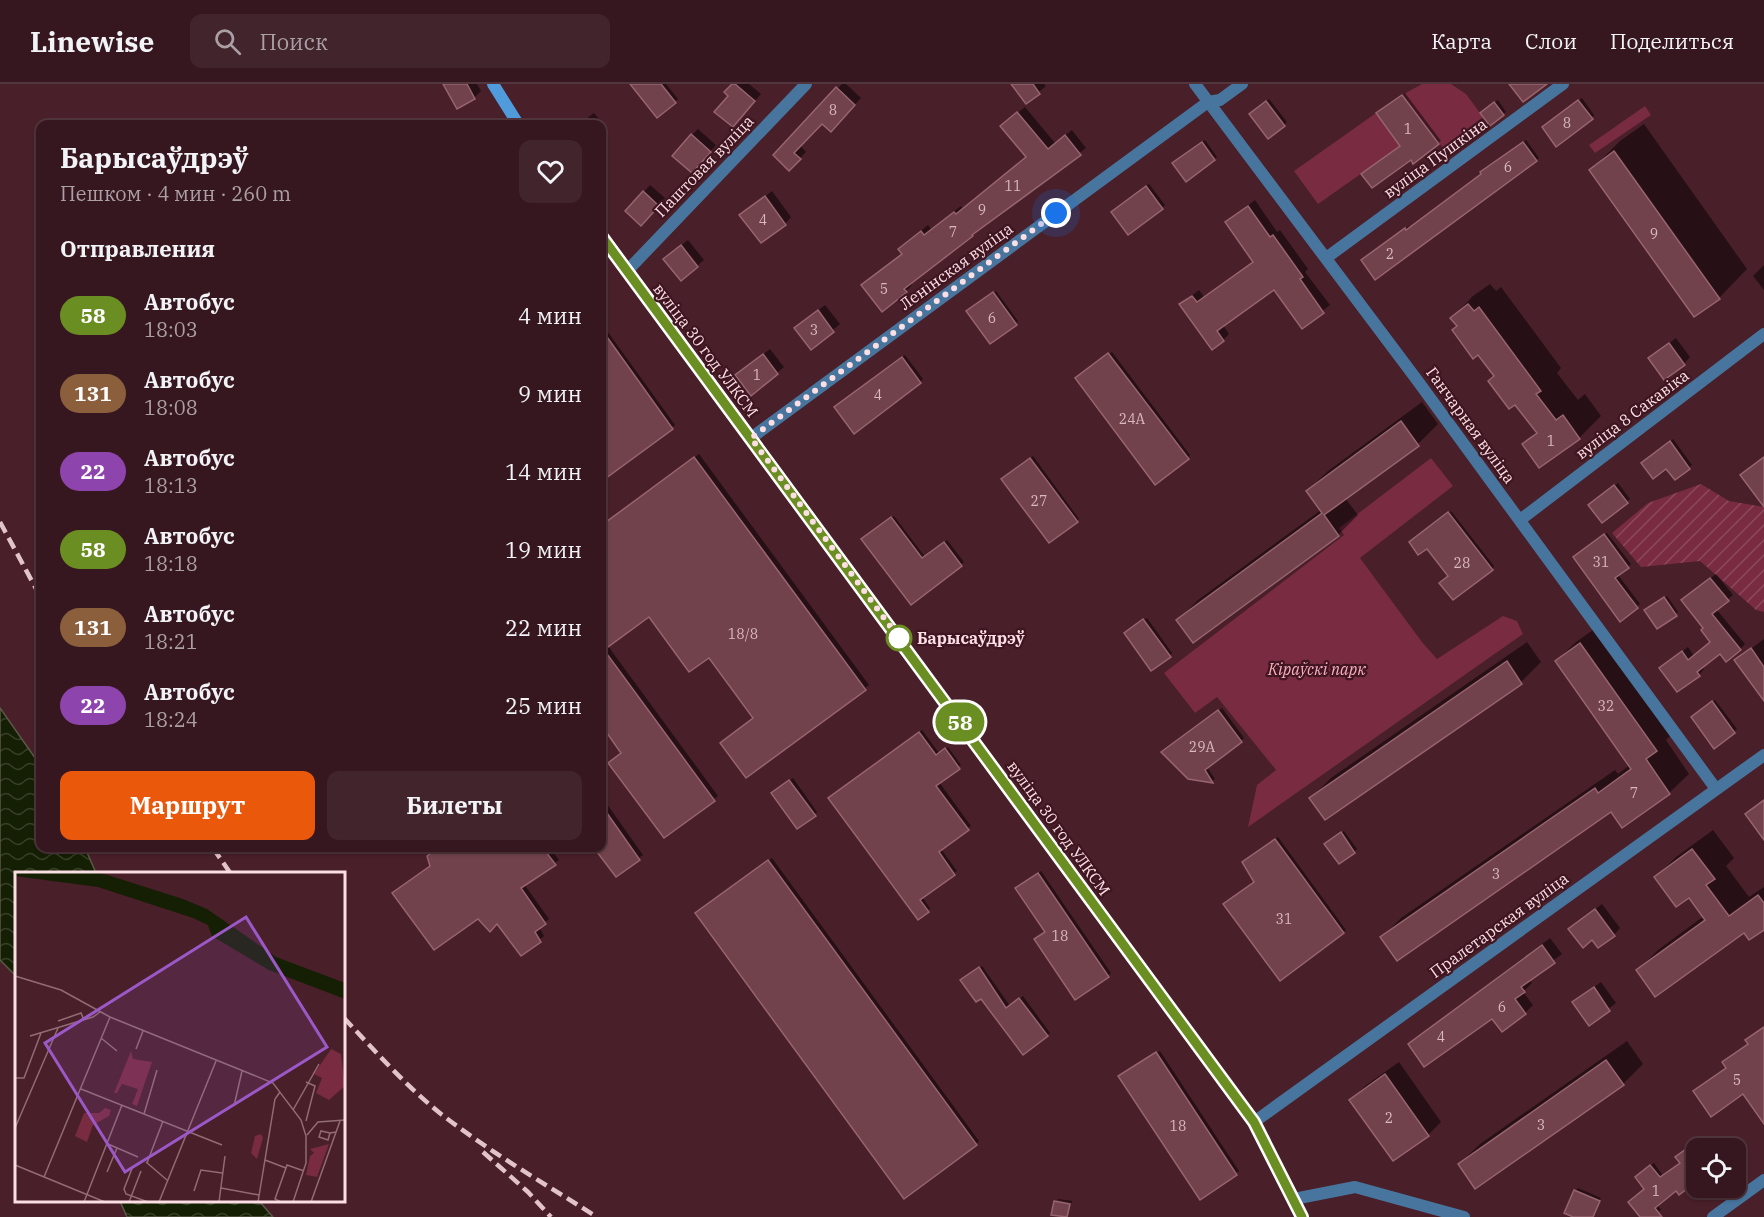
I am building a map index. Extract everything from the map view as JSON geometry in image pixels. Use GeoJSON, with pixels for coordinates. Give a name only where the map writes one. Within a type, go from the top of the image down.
{"type":"FeatureCollection","features":[{"type":"Feature","properties":{"kind":"main road"},"geometry":{"type":"LineString","coordinates":[[493,84],[515,120]]}},
{"type":"Feature","properties":{"kind":"main road","name":"вуліца 30 год УЛКСМ"},"geometry":{"type":"LineString","coordinates":[[606,242],[1254,1122],[1302,1217]]}},
{"type":"Feature","properties":{"kind":"street","name":"Паштовая вуліца"},"geometry":{"type":"LineString","coordinates":[[627,271],[806,84]]}},
{"type":"Feature","properties":{"kind":"street","name":"Ганчарная вуліца"},"geometry":{"type":"LineString","coordinates":[[1195,84],[1520,520],[1716,789]]}},
{"type":"Feature","properties":{"kind":"street","name":"Ленінская вуліца"},"geometry":{"type":"LineString","coordinates":[[751,438],[1208,102],[1220,100],[1242,84]]}},
{"type":"Feature","properties":{"kind":"street","name":"вуліца Пушкіна"},"geometry":{"type":"LineString","coordinates":[[1326,258],[1563,84]]}},
{"type":"Feature","properties":{"kind":"street","name":"вуліца 8 Сакавіка"},"geometry":{"type":"LineString","coordinates":[[1520,520],[1764,334]]}},
{"type":"Feature","properties":{"kind":"street","name":"Пралетарская вуліца"},"geometry":{"type":"LineString","coordinates":[[1254,1122],[1764,755]]}},
{"type":"Feature","properties":{"kind":"street"},"geometry":{"type":"LineString","coordinates":[[1713,1217],[1764,1180]]}},
{"type":"Feature","properties":{"kind":"street"},"geometry":{"type":"LineString","coordinates":[[1294,1199],[1355,1187],[1464,1217]]}},
{"type":"Feature","properties":{"kind":"green space"},"geometry":{"type":"Polygon","coordinates":[[[1422,84],[1451,84],[1466,94],[1483,117],[1443,148],[1402,95],[1422,84]]]}},
{"type":"Feature","properties":{"kind":"green space"},"geometry":{"type":"Polygon","coordinates":[[[1645,106],[1651,115],[1595,153],[1589,145],[1645,106]]]}},
{"type":"Feature","properties":{"kind":"green space"},"geometry":{"type":"Polygon","coordinates":[[[1376,113],[1410,161],[1382,159],[1318,204],[1294,171],[1376,113]]]}},
{"type":"Feature","properties":{"kind":"green space","name":"Кіраўскі парк"},"geometry":{"type":"Polygon","coordinates":[[[1431,458],[1453,486],[1360,558],[1437,659],[1503,616],[1517,621],[1523,634],[1248,827],[1257,785],[1276,770],[1217,697],[1195,713],[1164,673],[1344,535],[1339,528],[1431,458]]]}},
{"type":"Feature","properties":{"kind":"green space"},"geometry":{"type":"Polygon","coordinates":[[[1701,484],[1729,501],[1764,507],[1764,612],[1756,610],[1700,561],[1641,567],[1612,533],[1648,503],[1701,484]]]}},
{"type":"Feature","properties":{"kind":"water"},"geometry":{"type":"Polygon","coordinates":[[[0,708],[36,759],[36,852],[87,852],[96,872],[15,872],[15,975],[0,960],[0,708]]]}},
{"type":"Feature","properties":{"kind":"water"},"geometry":{"type":"Polygon","coordinates":[[[120,1202],[260,1202],[273,1217],[127,1217],[120,1202]]]}},
{"type":"Feature","properties":{"kind":"building"},"geometry":{"type":"Polygon","coordinates":[[[443,84],[467,84],[475,99],[457,109],[443,84]]]}},
{"type":"Feature","properties":{"kind":"building"},"geometry":{"type":"Polygon","coordinates":[[[630,84],[661,84],[676,103],[657,118],[630,84]]]}},
{"type":"Feature","properties":{"kind":"building"},"geometry":{"type":"Polygon","coordinates":[[[732,84],[755,101],[733,127],[714,112],[728,96],[724,92],[732,84]]]}},
{"type":"Feature","properties":{"kind":"building"},"geometry":{"type":"Polygon","coordinates":[[[1011,84],[1033,84],[1040,94],[1026,104],[1011,84]]]}},
{"type":"Feature","properties":{"kind":"building"},"geometry":{"type":"Polygon","coordinates":[[[1509,84],[1547,84],[1523,102],[1509,84]]]}},
{"type":"Feature","properties":{"kind":"building"},"geometry":{"type":"Polygon","coordinates":[[[836,87],[855,105],[831,132],[822,124],[794,153],[801,159],[789,171],[773,155],[836,87]]]}},
{"type":"Feature","properties":{"kind":"building"},"geometry":{"type":"Polygon","coordinates":[[[1402,95],[1439,144],[1413,164],[1411,160],[1372,188],[1361,174],[1400,146],[1376,113],[1402,95]]]}},
{"type":"Feature","properties":{"kind":"building"},"geometry":{"type":"Polygon","coordinates":[[[1578,100],[1593,119],[1556,147],[1542,127],[1578,100]]]}},
{"type":"Feature","properties":{"kind":"building"},"geometry":{"type":"Polygon","coordinates":[[[1266,101],[1285,126],[1268,139],[1249,114],[1266,101]]]}},
{"type":"Feature","properties":{"kind":"building"},"geometry":{"type":"Polygon","coordinates":[[[1494,102],[1504,115],[1490,126],[1480,113],[1494,102]]]}},
{"type":"Feature","properties":{"kind":"building"},"geometry":{"type":"Polygon","coordinates":[[[1017,112],[1048,149],[1065,135],[1081,155],[972,235],[904,289],[907,292],[882,312],[861,285],[902,254],[898,249],[921,231],[924,235],[954,212],[956,214],[1026,157],[1000,126],[1017,112]]]}},
{"type":"Feature","properties":{"kind":"building"},"geometry":{"type":"Polygon","coordinates":[[[691,134],[711,152],[692,173],[672,156],[691,134]]]}},
{"type":"Feature","properties":{"kind":"building"},"geometry":{"type":"Polygon","coordinates":[[[1202,142],[1215,160],[1186,182],[1172,163],[1202,142]]]}},
{"type":"Feature","properties":{"kind":"building"},"geometry":{"type":"Polygon","coordinates":[[[1523,142],[1537,161],[1375,280],[1361,260],[1405,228],[1406,230],[1481,174],[1480,172],[1523,142]]]}},
{"type":"Feature","properties":{"kind":"building"},"geometry":{"type":"Polygon","coordinates":[[[1614,151],[1720,299],[1694,317],[1589,170],[1614,151]]]}},
{"type":"Feature","properties":{"kind":"building"},"geometry":{"type":"Polygon","coordinates":[[[1146,186],[1163,209],[1128,235],[1111,212],[1146,186]]]}},
{"type":"Feature","properties":{"kind":"building"},"geometry":{"type":"Polygon","coordinates":[[[643,191],[659,206],[641,226],[625,211],[643,191]]]}},
{"type":"Feature","properties":{"kind":"building"},"geometry":{"type":"Polygon","coordinates":[[[765,196],[786,225],[761,243],[739,215],[765,196]]]}},
{"type":"Feature","properties":{"kind":"building"},"geometry":{"type":"Polygon","coordinates":[[[1248,206],[1270,237],[1273,235],[1303,277],[1300,279],[1324,313],[1302,329],[1274,290],[1217,331],[1224,341],[1212,350],[1179,304],[1192,296],[1197,302],[1253,262],[1225,222],[1248,206]]]}},
{"type":"Feature","properties":{"kind":"building"},"geometry":{"type":"Polygon","coordinates":[[[681,245],[698,267],[681,281],[663,259],[681,245]]]}},
{"type":"Feature","properties":{"kind":"building"},"geometry":{"type":"Polygon","coordinates":[[[993,292],[1017,325],[990,344],[966,311],[993,292]]]}},
{"type":"Feature","properties":{"kind":"building"},"geometry":{"type":"Polygon","coordinates":[[[1468,304],[1474,311],[1479,307],[1541,391],[1536,394],[1556,420],[1563,415],[1580,439],[1539,468],[1522,444],[1537,433],[1515,405],[1509,409],[1488,381],[1494,376],[1478,355],[1473,359],[1452,330],[1457,326],[1450,318],[1468,304]]]}},
{"type":"Feature","properties":{"kind":"building"},"geometry":{"type":"Polygon","coordinates":[[[818,310],[834,332],[811,350],[794,328],[818,310]]]}},
{"type":"Feature","properties":{"kind":"building"},"geometry":{"type":"Polygon","coordinates":[[[606,336],[673,429],[606,478],[606,336]]]}},
{"type":"Feature","properties":{"kind":"building"},"geometry":{"type":"Polygon","coordinates":[[[1669,343],[1685,365],[1664,380],[1648,358],[1669,343]]]}},
{"type":"Feature","properties":{"kind":"building"},"geometry":{"type":"Polygon","coordinates":[[[1108,353],[1189,459],[1155,485],[1075,378],[1108,353]]]}},
{"type":"Feature","properties":{"kind":"building"},"geometry":{"type":"Polygon","coordinates":[[[763,354],[778,374],[751,396],[735,375],[763,354]]]}},
{"type":"Feature","properties":{"kind":"building"},"geometry":{"type":"Polygon","coordinates":[[[902,357],[921,383],[854,434],[834,407],[902,357]]]}},
{"type":"Feature","properties":{"kind":"building"},"geometry":{"type":"Polygon","coordinates":[[[1401,421],[1419,446],[1324,515],[1339,536],[1193,643],[1176,620],[1322,513],[1306,491],[1401,421]]]}},
{"type":"Feature","properties":{"kind":"building"},"geometry":{"type":"Polygon","coordinates":[[[1670,441],[1690,469],[1675,480],[1666,469],[1653,479],[1641,463],[1670,441]]]}},
{"type":"Feature","properties":{"kind":"building"},"geometry":{"type":"Polygon","coordinates":[[[694,457],[866,690],[746,778],[720,743],[753,718],[709,658],[689,672],[649,617],[606,649],[606,522],[694,457]]]}},
{"type":"Feature","properties":{"kind":"building"},"geometry":{"type":"Polygon","coordinates":[[[1764,457],[1764,507],[1740,475],[1764,457]]]}},
{"type":"Feature","properties":{"kind":"building"},"geometry":{"type":"Polygon","coordinates":[[[1030,458],[1078,522],[1049,543],[1001,479],[1030,458]]]}},
{"type":"Feature","properties":{"kind":"building"},"geometry":{"type":"Polygon","coordinates":[[[1614,485],[1628,503],[1602,523],[1588,505],[1614,485]]]}},
{"type":"Feature","properties":{"kind":"building"},"geometry":{"type":"Polygon","coordinates":[[[1448,512],[1493,570],[1453,600],[1439,583],[1448,576],[1427,549],[1418,555],[1409,542],[1448,512]]]}},
{"type":"Feature","properties":{"kind":"building"},"geometry":{"type":"Polygon","coordinates":[[[891,517],[922,558],[944,542],[962,566],[911,605],[861,539],[891,517]]]}},
{"type":"Feature","properties":{"kind":"building"},"geometry":{"type":"Polygon","coordinates":[[[1604,534],[1629,568],[1615,578],[1638,608],[1620,622],[1573,557],[1604,534]]]}},
{"type":"Feature","properties":{"kind":"building"},"geometry":{"type":"Polygon","coordinates":[[[1710,578],[1729,601],[1712,614],[1741,650],[1726,662],[1720,654],[1697,672],[1700,676],[1677,692],[1659,668],[1682,651],[1688,660],[1710,642],[1701,630],[1703,628],[1681,600],[1710,578]]]}},
{"type":"Feature","properties":{"kind":"building"},"geometry":{"type":"Polygon","coordinates":[[[1664,597],[1677,616],[1657,629],[1644,610],[1664,597]]]}},
{"type":"Feature","properties":{"kind":"building"},"geometry":{"type":"Polygon","coordinates":[[[1143,619],[1171,657],[1151,671],[1124,633],[1143,619]]]}},
{"type":"Feature","properties":{"kind":"building"},"geometry":{"type":"Polygon","coordinates":[[[1580,643],[1657,751],[1646,759],[1670,794],[1622,828],[1611,812],[1397,961],[1380,937],[1595,788],[1598,793],[1631,769],[1555,661],[1580,643]]]}},
{"type":"Feature","properties":{"kind":"building"},"geometry":{"type":"Polygon","coordinates":[[[1751,648],[1764,667],[1764,701],[1734,660],[1751,648]]]}},
{"type":"Feature","properties":{"kind":"building"},"geometry":{"type":"Polygon","coordinates":[[[606,653],[715,801],[664,838],[608,763],[621,753],[606,732],[606,653]]]}},
{"type":"Feature","properties":{"kind":"building"},"geometry":{"type":"Polygon","coordinates":[[[1507,661],[1522,684],[1325,820],[1309,798],[1507,661]]]}},
{"type":"Feature","properties":{"kind":"building"},"geometry":{"type":"Polygon","coordinates":[[[1712,701],[1735,733],[1714,749],[1691,717],[1712,701]]]}},
{"type":"Feature","properties":{"kind":"building"},"geometry":{"type":"Polygon","coordinates":[[[1218,710],[1242,742],[1205,770],[1213,783],[1188,779],[1161,752],[1218,710]]]}},
{"type":"Feature","properties":{"kind":"building"},"geometry":{"type":"Polygon","coordinates":[[[919,732],[936,755],[945,748],[960,769],[936,786],[969,830],[939,852],[955,875],[920,900],[929,912],[918,920],[828,798],[919,732]]]}},
{"type":"Feature","properties":{"kind":"building"},"geometry":{"type":"Polygon","coordinates":[[[789,780],[816,816],[797,829],[771,793],[789,780]]]}},
{"type":"Feature","properties":{"kind":"building"},"geometry":{"type":"Polygon","coordinates":[[[1764,800],[1764,840],[1745,814],[1764,800]]]}},
{"type":"Feature","properties":{"kind":"building"},"geometry":{"type":"Polygon","coordinates":[[[606,812],[640,860],[616,877],[597,852],[606,852],[606,812]]]}},
{"type":"Feature","properties":{"kind":"building"},"geometry":{"type":"Polygon","coordinates":[[[1341,832],[1355,853],[1339,864],[1324,844],[1341,832]]]}},
{"type":"Feature","properties":{"kind":"building"},"geometry":{"type":"Polygon","coordinates":[[[1275,839],[1344,933],[1280,981],[1223,904],[1254,882],[1242,862],[1275,839]]]}},
{"type":"Feature","properties":{"kind":"building"},"geometry":{"type":"Polygon","coordinates":[[[1692,849],[1715,879],[1706,885],[1729,916],[1758,895],[1764,903],[1764,930],[1749,940],[1744,933],[1655,997],[1636,970],[1705,920],[1689,898],[1676,907],[1654,877],[1692,849]]]}},
{"type":"Feature","properties":{"kind":"building"},"geometry":{"type":"Polygon","coordinates":[[[433,852],[546,852],[556,865],[521,888],[546,924],[535,932],[541,942],[521,956],[497,924],[490,932],[478,919],[434,950],[392,893],[430,866],[427,856],[433,852]]]}},
{"type":"Feature","properties":{"kind":"building"},"geometry":{"type":"Polygon","coordinates":[[[768,860],[977,1145],[904,1199],[695,913],[768,860]]]}},
{"type":"Feature","properties":{"kind":"building"},"geometry":{"type":"Polygon","coordinates":[[[1038,873],[1109,977],[1075,1000],[1034,939],[1045,932],[1015,888],[1038,873]]]}},
{"type":"Feature","properties":{"kind":"building"},"geometry":{"type":"Polygon","coordinates":[[[1595,909],[1615,936],[1598,948],[1592,940],[1583,948],[1568,929],[1595,909]]]}},
{"type":"Feature","properties":{"kind":"building"},"geometry":{"type":"Polygon","coordinates":[[[1542,945],[1555,963],[1521,987],[1525,992],[1515,999],[1526,1014],[1502,1032],[1492,1019],[1424,1067],[1408,1044],[1542,945]]]}},
{"type":"Feature","properties":{"kind":"building"},"geometry":{"type":"Polygon","coordinates":[[[979,967],[1006,1008],[1019,998],[1048,1036],[1023,1055],[981,999],[976,1002],[960,980],[979,967]]]}},
{"type":"Feature","properties":{"kind":"building"},"geometry":{"type":"Polygon","coordinates":[[[1594,987],[1610,1011],[1589,1026],[1572,1002],[1594,987]]]}},
{"type":"Feature","properties":{"kind":"building"},"geometry":{"type":"Polygon","coordinates":[[[1764,1027],[1764,1124],[1743,1094],[1711,1117],[1693,1091],[1726,1068],[1722,1062],[1748,1044],[1745,1040],[1764,1027]]]}},
{"type":"Feature","properties":{"kind":"building"},"geometry":{"type":"Polygon","coordinates":[[[1156,1052],[1237,1175],[1200,1200],[1118,1076],[1156,1052]]]}},
{"type":"Feature","properties":{"kind":"building"},"geometry":{"type":"Polygon","coordinates":[[[1606,1060],[1624,1085],[1475,1189],[1458,1164],[1606,1060]]]}},
{"type":"Feature","properties":{"kind":"building"},"geometry":{"type":"Polygon","coordinates":[[[1385,1074],[1429,1136],[1393,1161],[1349,1100],[1385,1074]]]}},
{"type":"Feature","properties":{"kind":"building"},"geometry":{"type":"Polygon","coordinates":[[[1686,1149],[1686,1190],[1679,1195],[1676,1191],[1655,1208],[1662,1217],[1640,1217],[1628,1202],[1644,1189],[1635,1177],[1650,1165],[1660,1177],[1680,1163],[1675,1157],[1686,1149]]]}},
{"type":"Feature","properties":{"kind":"building"},"geometry":{"type":"Polygon","coordinates":[[[1574,1190],[1600,1201],[1593,1217],[1573,1217],[1564,1213],[1574,1190]]]}},
{"type":"Feature","properties":{"kind":"building"},"geometry":{"type":"Polygon","coordinates":[[[1054,1201],[1070,1204],[1067,1217],[1051,1215],[1054,1201]]]}},
{"type":"Feature","properties":{"kind":"railway"},"geometry":{"type":"LineString","coordinates":[[0,522],[36,589]]}},
{"type":"Feature","properties":{"kind":"railway"},"geometry":{"type":"LineString","coordinates":[[216,852],[230,872]]}},
{"type":"Feature","properties":{"kind":"railway"},"geometry":{"type":"LineString","coordinates":[[345,1019],[403,1080],[441,1114],[498,1155],[597,1217]]}},
{"type":"Feature","properties":{"kind":"railway"},"geometry":{"type":"LineString","coordinates":[[483,1152],[528,1192],[551,1217]]}},
{"type":"Feature","properties":{"kind":"bus line","name":"58"},"geometry":{"type":"LineString","coordinates":[[606,242],[1254,1122],[1302,1217]]}},
{"type":"Feature","properties":{"kind":"place","name":"Барысаўдрэў"},"geometry":{"type":"Point","coordinates":[899,638]}},
{"type":"Feature","properties":{"kind":"route"},"geometry":{"type":"LineString","coordinates":[[899,638],[904,645],[751,438],[1056,213]]}}]}
